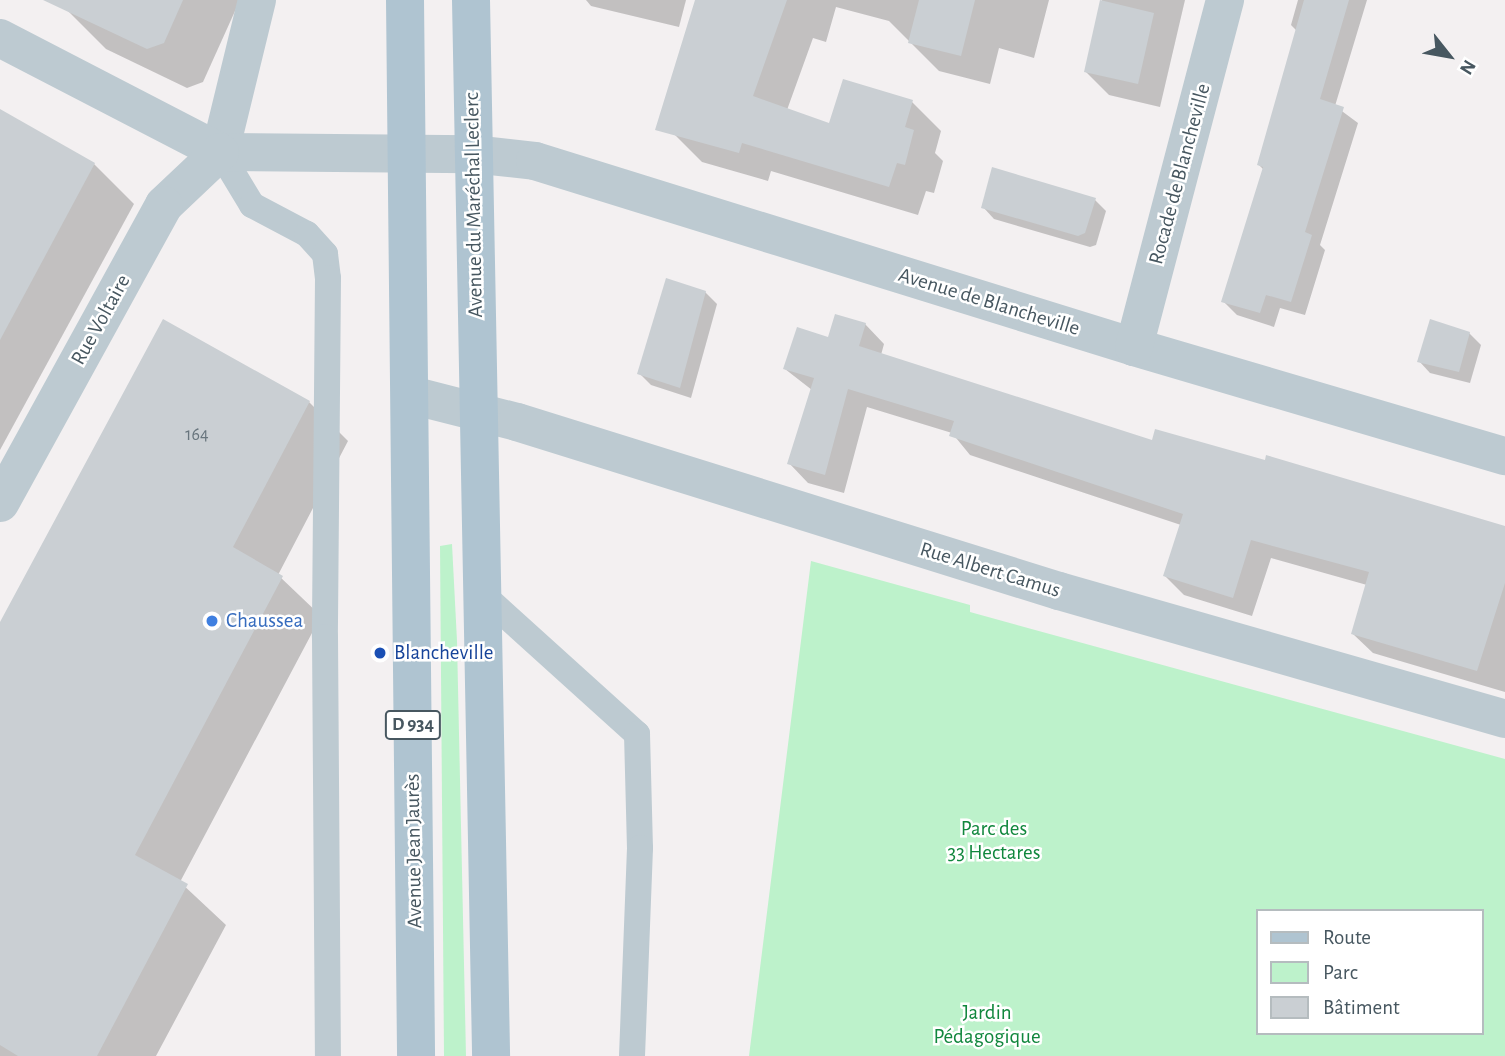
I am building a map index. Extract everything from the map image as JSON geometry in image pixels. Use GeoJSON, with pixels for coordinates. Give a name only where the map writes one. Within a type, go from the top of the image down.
{"type":"FeatureCollection","features":[{"type":"Feature","properties":{"kind":"main road","name":"D 934"},"geometry":{"type":"LineString","coordinates":[[405,0],[411,395]]}},
{"type":"Feature","properties":{"kind":"main road","name":"Avenue du Maréchal Leclerc"},"geometry":{"type":"LineString","coordinates":[[468,6],[477,411]]}},
{"type":"Feature","properties":{"kind":"main road","name":"Avenue Jean Jaurès"},"geometry":{"type":"LineString","coordinates":[[411,395],[416,1056]]}},
{"type":"Feature","properties":{"kind":"main road"},"geometry":{"type":"LineString","coordinates":[[477,411],[491,1056]]}},
{"type":"Feature","properties":{"kind":"street"},"geometry":{"type":"LineString","coordinates":[[0,38],[219,152],[257,0]]}},
{"type":"Feature","properties":{"kind":"street","name":"Rocade de Blancheville"},"geometry":{"type":"LineString","coordinates":[[1134,347],[1225,0]]}},
{"type":"Feature","properties":{"kind":"street","name":"Avenue de Blancheville"},"geometry":{"type":"LineString","coordinates":[[219,152],[408,156],[472,154],[535,161],[1134,347],[1505,456]]}},
{"type":"Feature","properties":{"kind":"street","name":"Rue Voltaire"},"geometry":{"type":"LineString","coordinates":[[0,503],[164,205],[219,152]]}},
{"type":"Feature","properties":{"kind":"street","name":"Rue Albert Camus"},"geometry":{"type":"LineString","coordinates":[[411,395],[477,411],[1059,591],[1505,719]]}},
{"type":"Feature","properties":{"kind":"lane"},"geometry":{"type":"LineString","coordinates":[[219,152],[253,205],[307,234],[325,254],[328,278],[324,637],[328,1056]]}},
{"type":"Feature","properties":{"kind":"lane"},"geometry":{"type":"LineString","coordinates":[[482,594],[637,734],[640,848],[632,1056]]}},
{"type":"Feature","properties":{"kind":"green space"},"geometry":{"type":"Polygon","coordinates":[[[452,544],[457,641],[466,1056],[444,1056],[440,546],[452,544]]]}},
{"type":"Feature","properties":{"kind":"green space","name":"Parc des 33 Hectares"},"geometry":{"type":"Polygon","coordinates":[[[811,561],[970,605],[970,612],[1505,759],[1505,1056],[749,1056],[811,561]]]}},
{"type":"Feature","properties":{"kind":"building"},"geometry":{"type":"Polygon","coordinates":[[[43,0],[183,0],[164,43],[147,49],[43,0]]]}},
{"type":"Feature","properties":{"kind":"building"},"geometry":{"type":"Polygon","coordinates":[[[695,0],[787,0],[753,96],[829,123],[843,79],[913,100],[905,127],[914,130],[905,165],[897,163],[889,187],[742,143],[739,153],[655,130],[695,0]]]}},
{"type":"Feature","properties":{"kind":"building"},"geometry":{"type":"Polygon","coordinates":[[[919,0],[975,0],[961,56],[908,43],[919,0]]]}},
{"type":"Feature","properties":{"kind":"building"},"geometry":{"type":"Polygon","coordinates":[[[1100,0],[1154,13],[1138,84],[1084,72],[1100,0]]]}},
{"type":"Feature","properties":{"kind":"building"},"geometry":{"type":"Polygon","coordinates":[[[1304,0],[1349,0],[1320,99],[1344,107],[1305,232],[1312,235],[1291,302],[1266,295],[1260,313],[1221,302],[1263,167],[1257,165],[1304,0]]]}},
{"type":"Feature","properties":{"kind":"building"},"geometry":{"type":"Polygon","coordinates":[[[0,109],[95,163],[0,340],[0,109]]]}},
{"type":"Feature","properties":{"kind":"building"},"geometry":{"type":"Polygon","coordinates":[[[992,167],[1096,198],[1085,233],[1078,236],[981,208],[992,167]]]}},
{"type":"Feature","properties":{"kind":"building"},"geometry":{"type":"Polygon","coordinates":[[[666,278],[706,291],[680,388],[637,374],[666,278]]]}},
{"type":"Feature","properties":{"kind":"building"},"geometry":{"type":"Polygon","coordinates":[[[835,314],[866,323],[859,346],[1152,440],[1155,429],[1265,460],[1266,455],[1505,526],[1505,583],[1477,671],[1351,634],[1369,572],[1251,540],[1233,598],[1163,576],[1183,514],[949,436],[954,421],[848,389],[825,475],[787,464],[814,378],[783,369],[797,327],[828,337],[835,314]]]}},
{"type":"Feature","properties":{"kind":"building"},"geometry":{"type":"Polygon","coordinates":[[[163,319],[310,401],[233,547],[283,576],[135,855],[188,884],[97,1056],[18,1056],[0,1045],[0,622],[163,319]]]}},
{"type":"Feature","properties":{"kind":"building"},"geometry":{"type":"Polygon","coordinates":[[[1430,319],[1470,332],[1459,372],[1417,362],[1430,319]]]}},
{"type":"Feature","properties":{"kind":"place","name":"Chaussea"},"geometry":{"type":"Point","coordinates":[212,621]}},
{"type":"Feature","properties":{"kind":"place","name":"Blancheville"},"geometry":{"type":"Point","coordinates":[380,653]}},
{"type":"Feature","properties":{"kind":"park label","name":"Jardin Pédagogique"},"geometry":{"type":"Point","coordinates":[987,1025]}}]}
